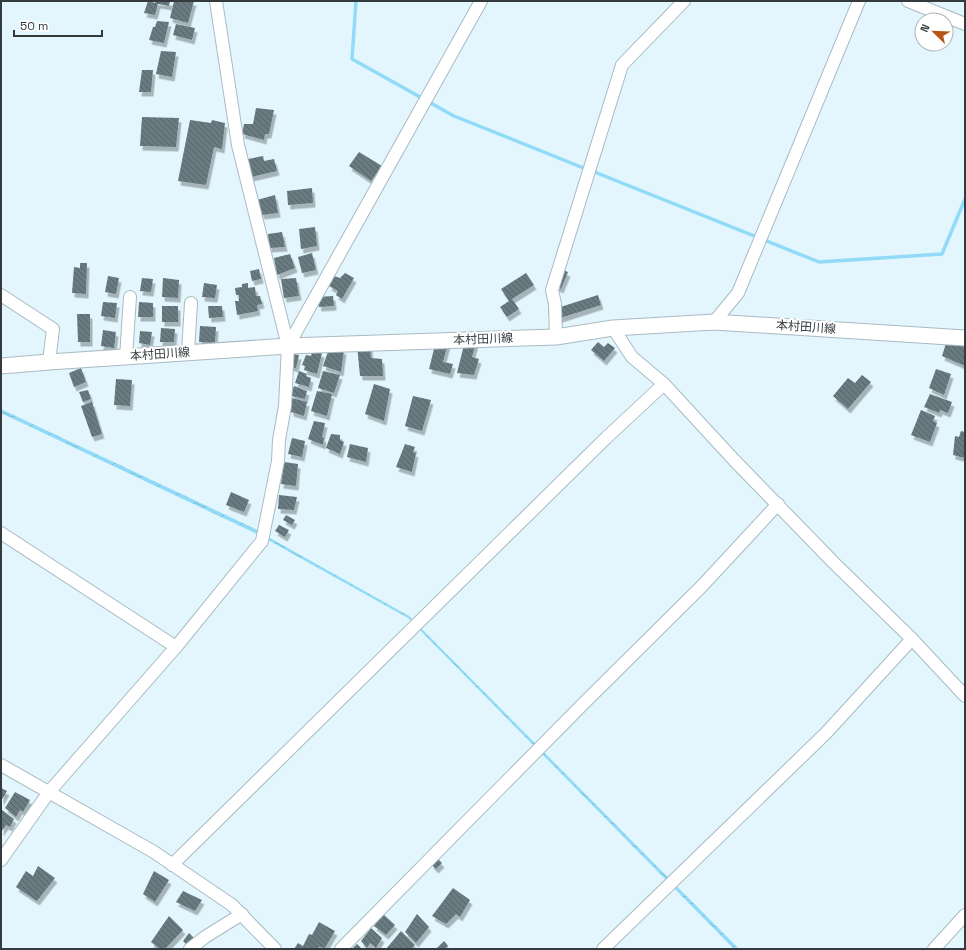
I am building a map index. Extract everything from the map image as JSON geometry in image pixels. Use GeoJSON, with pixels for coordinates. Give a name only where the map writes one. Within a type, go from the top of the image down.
{"type":"FeatureCollection","features":[{"type":"Feature","properties":{"kind":"main road","name":"本村田川線"},"geometry":{"type":"LineString","coordinates":[[1,366],[288,346],[556,337],[613,328],[714,322],[965,338]]}},
{"type":"Feature","properties":{"kind":"street"},"geometry":{"type":"LineString","coordinates":[[1,860],[6,843],[176,647],[262,541],[278,461],[279,440],[285,406],[288,346],[238,146],[216,1]]}},
{"type":"Feature","properties":{"kind":"street"},"geometry":{"type":"LineString","coordinates":[[288,346],[480,1]]}},
{"type":"Feature","properties":{"kind":"street"},"geometry":{"type":"LineString","coordinates":[[556,337],[555,304],[552,290],[622,65],[684,1]]}},
{"type":"Feature","properties":{"kind":"street"},"geometry":{"type":"LineString","coordinates":[[714,322],[738,293],[859,1]]}},
{"type":"Feature","properties":{"kind":"street"},"geometry":{"type":"LineString","coordinates":[[908,1],[965,24]]}},
{"type":"Feature","properties":{"kind":"street"},"geometry":{"type":"LineString","coordinates":[[1,295],[53,329],[49,362]]}},
{"type":"Feature","properties":{"kind":"street"},"geometry":{"type":"LineString","coordinates":[[126,357],[130,296]]}},
{"type":"Feature","properties":{"kind":"street"},"geometry":{"type":"LineString","coordinates":[[188,352],[191,303]]}},
{"type":"Feature","properties":{"kind":"street"},"geometry":{"type":"LineString","coordinates":[[613,328],[632,357],[664,384],[734,460],[834,563],[912,639],[965,696]]}},
{"type":"Feature","properties":{"kind":"street"},"geometry":{"type":"LineString","coordinates":[[172,865],[476,565],[606,438],[664,384]]}},
{"type":"Feature","properties":{"kind":"street"},"geometry":{"type":"LineString","coordinates":[[341,949],[702,586],[778,504]]}},
{"type":"Feature","properties":{"kind":"street"},"geometry":{"type":"LineString","coordinates":[[1,533],[176,647]]}},
{"type":"Feature","properties":{"kind":"street"},"geometry":{"type":"LineString","coordinates":[[603,949],[826,732],[912,639]]}},
{"type":"Feature","properties":{"kind":"street"},"geometry":{"type":"LineString","coordinates":[[1,764],[154,852],[232,905],[275,949]]}},
{"type":"Feature","properties":{"kind":"street"},"geometry":{"type":"LineString","coordinates":[[190,949],[205,937],[242,914]]}},
{"type":"Feature","properties":{"kind":"street"},"geometry":{"type":"LineString","coordinates":[[934,949],[965,914]]}},
{"type":"Feature","properties":{"kind":"water"},"geometry":{"type":"Polygon","coordinates":[[[1,409],[262,532],[270,538],[409,616],[739,949],[734,949],[408,618],[259,535],[1,413],[1,409]]]}},
{"type":"Feature","properties":{"kind":"building"},"geometry":{"type":"Polygon","coordinates":[[[148,1],[155,3],[155,1],[170,1],[169,6],[158,4],[155,15],[144,13],[148,1]]]}},
{"type":"Feature","properties":{"kind":"building"},"geometry":{"type":"Polygon","coordinates":[[[174,1],[194,1],[188,23],[170,18],[174,1]]]}},
{"type":"Feature","properties":{"kind":"building"},"geometry":{"type":"Polygon","coordinates":[[[157,21],[169,22],[164,43],[149,40],[153,27],[155,27],[157,21]]]}},
{"type":"Feature","properties":{"kind":"building"},"geometry":{"type":"Polygon","coordinates":[[[176,24],[195,28],[192,40],[173,35],[176,24]]]}},
{"type":"Feature","properties":{"kind":"building"},"geometry":{"type":"Polygon","coordinates":[[[161,51],[176,52],[172,77],[156,74],[161,51]]]}},
{"type":"Feature","properties":{"kind":"building"},"geometry":{"type":"Polygon","coordinates":[[[142,70],[153,70],[151,92],[139,92],[142,70]]]}},
{"type":"Feature","properties":{"kind":"building"},"geometry":{"type":"Polygon","coordinates":[[[256,108],[274,110],[269,134],[265,134],[264,140],[242,134],[244,124],[253,124],[256,108]]]}},
{"type":"Feature","properties":{"kind":"building"},"geometry":{"type":"Polygon","coordinates":[[[142,117],[179,118],[176,147],[140,146],[142,117]]]}},
{"type":"Feature","properties":{"kind":"building"},"geometry":{"type":"Polygon","coordinates":[[[190,120],[211,123],[212,120],[225,123],[222,149],[214,147],[206,185],[178,181],[190,120]]]}},
{"type":"Feature","properties":{"kind":"building"},"geometry":{"type":"Polygon","coordinates":[[[359,152],[382,166],[371,181],[349,166],[359,152]]]}},
{"type":"Feature","properties":{"kind":"building"},"geometry":{"type":"Polygon","coordinates":[[[263,156],[264,161],[274,159],[277,171],[247,178],[243,160],[263,156]]]}},
{"type":"Feature","properties":{"kind":"building"},"geometry":{"type":"Polygon","coordinates":[[[312,188],[313,203],[288,205],[287,191],[312,188]]]}},
{"type":"Feature","properties":{"kind":"building"},"geometry":{"type":"Polygon","coordinates":[[[275,195],[278,213],[262,215],[260,209],[257,208],[257,200],[275,195]]]}},
{"type":"Feature","properties":{"kind":"building"},"geometry":{"type":"Polygon","coordinates":[[[315,227],[317,246],[301,249],[299,229],[315,227]]]}},
{"type":"Feature","properties":{"kind":"building"},"geometry":{"type":"Polygon","coordinates":[[[282,232],[285,247],[269,248],[268,234],[282,232]]]}},
{"type":"Feature","properties":{"kind":"building"},"geometry":{"type":"Polygon","coordinates":[[[312,253],[316,270],[302,273],[298,257],[312,253]]]}},
{"type":"Feature","properties":{"kind":"building"},"geometry":{"type":"Polygon","coordinates":[[[290,254],[295,268],[277,275],[274,258],[290,254]]]}},
{"type":"Feature","properties":{"kind":"building"},"geometry":{"type":"Polygon","coordinates":[[[80,263],[87,263],[86,294],[72,293],[74,267],[80,268],[80,263]]]}},
{"type":"Feature","properties":{"kind":"building"},"geometry":{"type":"Polygon","coordinates":[[[557,268],[568,272],[561,289],[551,284],[557,268]]]}},
{"type":"Feature","properties":{"kind":"building"},"geometry":{"type":"Polygon","coordinates":[[[259,269],[261,279],[252,281],[250,271],[259,269]]]}},
{"type":"Feature","properties":{"kind":"building"},"geometry":{"type":"Polygon","coordinates":[[[345,273],[354,278],[342,299],[336,295],[338,291],[329,286],[334,276],[340,278],[345,273]]]}},
{"type":"Feature","properties":{"kind":"building"},"geometry":{"type":"Polygon","coordinates":[[[526,273],[534,285],[512,299],[519,309],[507,317],[500,307],[509,301],[501,289],[526,273]]]}},
{"type":"Feature","properties":{"kind":"building"},"geometry":{"type":"Polygon","coordinates":[[[108,276],[119,278],[116,294],[105,292],[108,276]]]}},
{"type":"Feature","properties":{"kind":"building"},"geometry":{"type":"Polygon","coordinates":[[[142,278],[153,279],[151,292],[140,291],[142,278]]]}},
{"type":"Feature","properties":{"kind":"building"},"geometry":{"type":"Polygon","coordinates":[[[163,278],[179,280],[178,298],[162,297],[163,278]]]}},
{"type":"Feature","properties":{"kind":"building"},"geometry":{"type":"Polygon","coordinates":[[[296,278],[299,296],[284,298],[281,279],[296,278]]]}},
{"type":"Feature","properties":{"kind":"building"},"geometry":{"type":"Polygon","coordinates":[[[204,283],[217,285],[215,298],[202,297],[204,283]]]}},
{"type":"Feature","properties":{"kind":"building"},"geometry":{"type":"Polygon","coordinates":[[[248,283],[248,288],[255,287],[256,296],[260,296],[262,304],[257,305],[258,311],[237,315],[235,301],[239,301],[239,295],[236,295],[235,288],[242,287],[242,284],[248,283]]]}},
{"type":"Feature","properties":{"kind":"building"},"geometry":{"type":"Polygon","coordinates":[[[598,295],[601,305],[551,321],[548,311],[598,295]]]}},
{"type":"Feature","properties":{"kind":"building"},"geometry":{"type":"Polygon","coordinates":[[[333,296],[334,306],[319,307],[318,297],[333,296]]]}},
{"type":"Feature","properties":{"kind":"building"},"geometry":{"type":"Polygon","coordinates":[[[103,302],[117,303],[115,318],[101,316],[103,302]]]}},
{"type":"Feature","properties":{"kind":"building"},"geometry":{"type":"Polygon","coordinates":[[[139,302],[153,303],[153,317],[138,317],[139,302]]]}},
{"type":"Feature","properties":{"kind":"building"},"geometry":{"type":"Polygon","coordinates":[[[162,306],[178,306],[178,322],[162,322],[162,306]]]}},
{"type":"Feature","properties":{"kind":"building"},"geometry":{"type":"Polygon","coordinates":[[[208,306],[222,306],[223,317],[209,318],[208,306]]]}},
{"type":"Feature","properties":{"kind":"building"},"geometry":{"type":"Polygon","coordinates":[[[77,314],[90,314],[90,342],[78,342],[77,314]]]}},
{"type":"Feature","properties":{"kind":"building"},"geometry":{"type":"Polygon","coordinates":[[[200,326],[216,327],[215,343],[199,342],[200,326]]]}},
{"type":"Feature","properties":{"kind":"building"},"geometry":{"type":"Polygon","coordinates":[[[161,328],[175,329],[174,342],[160,342],[161,328]]]}},
{"type":"Feature","properties":{"kind":"building"},"geometry":{"type":"Polygon","coordinates":[[[103,330],[116,332],[114,348],[101,346],[103,330]]]}},
{"type":"Feature","properties":{"kind":"building"},"geometry":{"type":"Polygon","coordinates":[[[140,331],[152,332],[150,345],[139,343],[140,331]]]}},
{"type":"Feature","properties":{"kind":"building"},"geometry":{"type":"Polygon","coordinates":[[[466,337],[477,338],[472,357],[479,359],[474,375],[457,373],[466,337]]]}},
{"type":"Feature","properties":{"kind":"building"},"geometry":{"type":"Polygon","coordinates":[[[947,340],[965,341],[965,366],[942,356],[947,340]]]}},
{"type":"Feature","properties":{"kind":"building"},"geometry":{"type":"Polygon","coordinates":[[[436,341],[448,343],[443,362],[453,364],[450,374],[429,369],[436,341]]]}},
{"type":"Feature","properties":{"kind":"building"},"geometry":{"type":"Polygon","coordinates":[[[598,342],[604,347],[608,343],[615,348],[604,361],[591,350],[598,342]]]}},
{"type":"Feature","properties":{"kind":"building"},"geometry":{"type":"Polygon","coordinates":[[[357,345],[370,346],[371,358],[382,359],[383,376],[360,376],[357,345]]]}},
{"type":"Feature","properties":{"kind":"building"},"geometry":{"type":"Polygon","coordinates":[[[330,346],[344,350],[341,372],[323,366],[330,346]]]}},
{"type":"Feature","properties":{"kind":"building"},"geometry":{"type":"Polygon","coordinates":[[[312,351],[322,353],[317,374],[304,370],[305,366],[302,365],[306,355],[311,356],[312,351]]]}},
{"type":"Feature","properties":{"kind":"building"},"geometry":{"type":"Polygon","coordinates":[[[292,354],[299,355],[296,368],[289,366],[292,354]]]}},
{"type":"Feature","properties":{"kind":"building"},"geometry":{"type":"Polygon","coordinates":[[[81,368],[86,382],[74,387],[69,373],[81,368]]]}},
{"type":"Feature","properties":{"kind":"building"},"geometry":{"type":"Polygon","coordinates":[[[936,369],[951,374],[944,395],[929,388],[936,369]]]}},
{"type":"Feature","properties":{"kind":"building"},"geometry":{"type":"Polygon","coordinates":[[[299,371],[307,374],[306,376],[311,378],[309,387],[295,383],[299,371]]]}},
{"type":"Feature","properties":{"kind":"building"},"geometry":{"type":"Polygon","coordinates":[[[323,371],[340,375],[334,393],[318,388],[323,371]]]}},
{"type":"Feature","properties":{"kind":"building"},"geometry":{"type":"Polygon","coordinates":[[[862,375],[871,382],[848,409],[833,396],[848,378],[855,383],[862,375]]]}},
{"type":"Feature","properties":{"kind":"building"},"geometry":{"type":"Polygon","coordinates":[[[116,379],[132,380],[130,406],[114,405],[116,379]]]}},
{"type":"Feature","properties":{"kind":"building"},"geometry":{"type":"Polygon","coordinates":[[[374,384],[390,389],[384,421],[365,414],[374,384]]]}},
{"type":"Feature","properties":{"kind":"building"},"geometry":{"type":"Polygon","coordinates":[[[294,386],[307,391],[305,399],[291,396],[294,386]]]}},
{"type":"Feature","properties":{"kind":"building"},"geometry":{"type":"Polygon","coordinates":[[[88,390],[91,399],[83,402],[79,392],[88,390]]]}},
{"type":"Feature","properties":{"kind":"building"},"geometry":{"type":"Polygon","coordinates":[[[317,391],[332,394],[327,416],[311,411],[317,391]]]}},
{"type":"Feature","properties":{"kind":"building"},"geometry":{"type":"Polygon","coordinates":[[[930,394],[952,402],[948,413],[940,410],[939,413],[924,407],[930,394]]]}},
{"type":"Feature","properties":{"kind":"building"},"geometry":{"type":"Polygon","coordinates":[[[413,396],[431,400],[422,431],[405,426],[413,396]]]}},
{"type":"Feature","properties":{"kind":"building"},"geometry":{"type":"Polygon","coordinates":[[[288,397],[307,402],[304,416],[291,412],[291,408],[285,406],[288,397]]]}},
{"type":"Feature","properties":{"kind":"building"},"geometry":{"type":"Polygon","coordinates":[[[92,402],[102,434],[92,437],[81,406],[92,402]]]}},
{"type":"Feature","properties":{"kind":"building"},"geometry":{"type":"Polygon","coordinates":[[[921,410],[935,416],[933,421],[937,423],[930,442],[911,435],[921,410]]]}},
{"type":"Feature","properties":{"kind":"building"},"geometry":{"type":"Polygon","coordinates":[[[314,421],[325,423],[322,437],[324,438],[323,445],[308,439],[314,421]]]}},
{"type":"Feature","properties":{"kind":"building"},"geometry":{"type":"Polygon","coordinates":[[[961,431],[965,432],[965,458],[953,455],[955,436],[959,437],[961,431]]]}},
{"type":"Feature","properties":{"kind":"building"},"geometry":{"type":"Polygon","coordinates":[[[331,434],[340,435],[340,440],[344,442],[340,454],[326,448],[331,434]]]}},
{"type":"Feature","properties":{"kind":"building"},"geometry":{"type":"Polygon","coordinates":[[[292,438],[305,441],[302,457],[288,454],[292,438]]]}},
{"type":"Feature","properties":{"kind":"building"},"geometry":{"type":"Polygon","coordinates":[[[350,444],[368,448],[366,462],[347,457],[350,444]]]}},
{"type":"Feature","properties":{"kind":"building"},"geometry":{"type":"Polygon","coordinates":[[[405,444],[415,447],[413,452],[416,453],[412,472],[396,467],[405,444]]]}},
{"type":"Feature","properties":{"kind":"building"},"geometry":{"type":"Polygon","coordinates":[[[284,462],[298,464],[296,486],[281,484],[284,462]]]}},
{"type":"Feature","properties":{"kind":"building"},"geometry":{"type":"Polygon","coordinates":[[[231,492],[249,500],[244,512],[226,505],[231,492]]]}},
{"type":"Feature","properties":{"kind":"building"},"geometry":{"type":"Polygon","coordinates":[[[279,495],[297,497],[294,510],[278,509],[279,495]]]}},
{"type":"Feature","properties":{"kind":"building"},"geometry":{"type":"Polygon","coordinates":[[[286,515],[295,520],[292,525],[283,520],[286,515]]]}},
{"type":"Feature","properties":{"kind":"building"},"geometry":{"type":"Polygon","coordinates":[[[279,525],[289,530],[285,537],[275,531],[279,525]]]}},
{"type":"Feature","properties":{"kind":"building"},"geometry":{"type":"Polygon","coordinates":[[[1,788],[7,791],[1,801],[1,788]]]}},
{"type":"Feature","properties":{"kind":"building"},"geometry":{"type":"Polygon","coordinates":[[[15,792],[30,800],[23,812],[20,810],[16,817],[5,808],[15,792]]]}},
{"type":"Feature","properties":{"kind":"building"},"geometry":{"type":"Polygon","coordinates":[[[2,810],[14,819],[10,827],[6,825],[1,832],[2,810]]]}},
{"type":"Feature","properties":{"kind":"building"},"geometry":{"type":"Polygon","coordinates":[[[437,858],[442,863],[436,869],[431,864],[437,858]]]}},
{"type":"Feature","properties":{"kind":"building"},"geometry":{"type":"Polygon","coordinates":[[[38,866],[55,878],[37,901],[16,887],[26,871],[33,876],[38,866]]]}},
{"type":"Feature","properties":{"kind":"building"},"geometry":{"type":"Polygon","coordinates":[[[154,871],[169,880],[155,902],[143,894],[154,871]]]}},
{"type":"Feature","properties":{"kind":"building"},"geometry":{"type":"Polygon","coordinates":[[[453,888],[470,900],[460,917],[456,914],[446,924],[432,916],[453,888]]]}},
{"type":"Feature","properties":{"kind":"building"},"geometry":{"type":"Polygon","coordinates":[[[183,891],[202,900],[195,911],[176,902],[183,891]]]}},
{"type":"Feature","properties":{"kind":"building"},"geometry":{"type":"Polygon","coordinates":[[[383,914],[395,925],[386,935],[374,926],[383,914]]]}},
{"type":"Feature","properties":{"kind":"building"},"geometry":{"type":"Polygon","coordinates":[[[417,914],[429,927],[416,943],[405,932],[417,914]]]}},
{"type":"Feature","properties":{"kind":"building"},"geometry":{"type":"Polygon","coordinates":[[[169,916],[183,930],[165,949],[160,949],[151,942],[169,916]]]}},
{"type":"Feature","properties":{"kind":"building"},"geometry":{"type":"Polygon","coordinates":[[[319,922],[335,931],[325,948],[294,949],[298,943],[303,946],[309,934],[312,935],[319,922]]]}},
{"type":"Feature","properties":{"kind":"building"},"geometry":{"type":"Polygon","coordinates":[[[371,928],[382,938],[376,948],[370,943],[367,948],[361,941],[371,928]]]}},
{"type":"Feature","properties":{"kind":"building"},"geometry":{"type":"Polygon","coordinates":[[[401,931],[415,945],[411,949],[386,949],[401,931]]]}},
{"type":"Feature","properties":{"kind":"building"},"geometry":{"type":"Polygon","coordinates":[[[189,933],[196,940],[188,946],[183,941],[189,933]]]}},
{"type":"Feature","properties":{"kind":"building"},"geometry":{"type":"Polygon","coordinates":[[[444,941],[448,946],[445,949],[436,949],[444,941]]]}},
{"type":"Feature","properties":{"kind":"building"},"geometry":{"type":"Polygon","coordinates":[[[357,944],[362,949],[352,949],[357,944]]]}},
{"type":"Feature","properties":{"kind":"waterway"},"geometry":{"type":"LineString","coordinates":[[356,1],[352,59],[454,116],[586,169]]}},
{"type":"Feature","properties":{"kind":"waterway"},"geometry":{"type":"LineString","coordinates":[[592,171],[819,262],[942,254],[965,199]]}}]}
